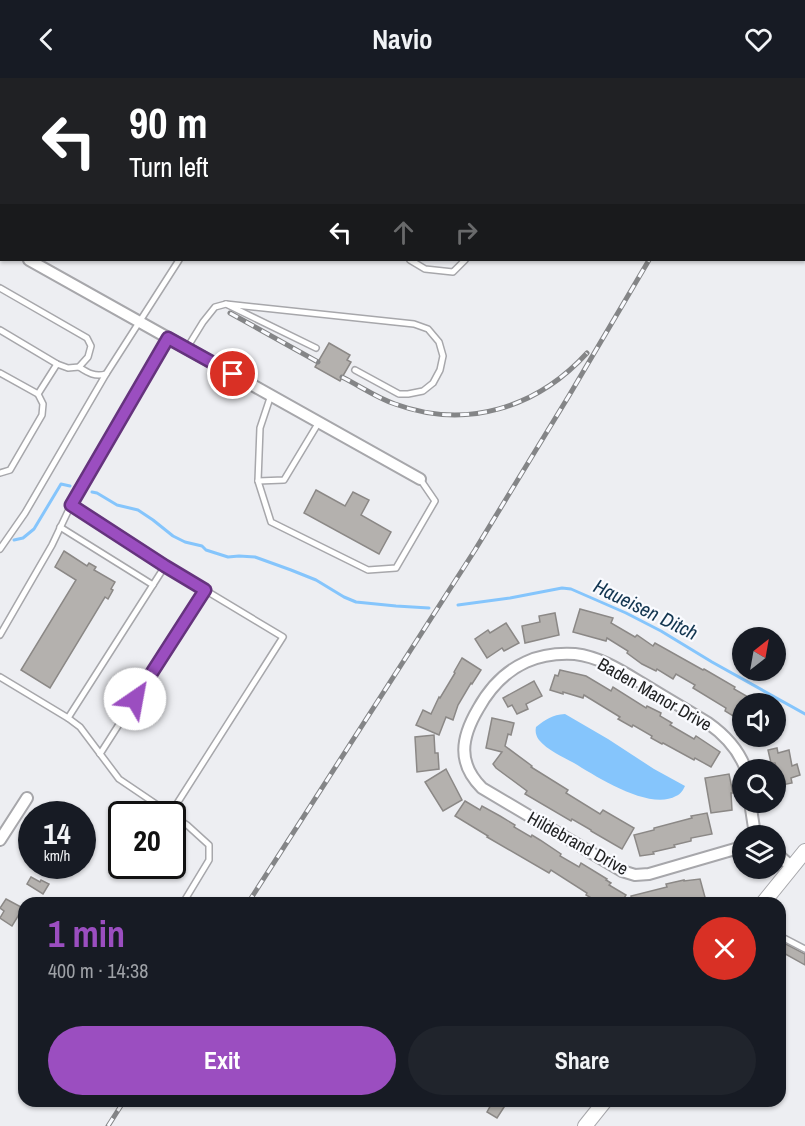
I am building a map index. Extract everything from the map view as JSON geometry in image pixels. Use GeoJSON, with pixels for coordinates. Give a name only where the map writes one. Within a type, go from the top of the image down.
{"type":"FeatureCollection","features":[{"type":"Feature","properties":{"kind":"main road"},"geometry":{"type":"LineString","coordinates":[[768,897],[805,851]]}},
{"type":"Feature","properties":{"kind":"main road"},"geometry":{"type":"LineString","coordinates":[[585,1126],[600,1107]]}},
{"type":"Feature","properties":{"kind":"street"},"geometry":{"type":"LineString","coordinates":[[43,263],[138,321],[420,479]]}},
{"type":"Feature","properties":{"kind":"street","name":"Baden Manor Drive"},"geometry":{"type":"LineString","coordinates":[[467,763],[464,743],[467,730],[489,691],[509,672],[525,662],[543,656],[563,654],[602,661],[708,723],[732,744],[741,759]]}},
{"type":"Feature","properties":{"kind":"street","name":"Hildebrand Drive"},"geometry":{"type":"LineString","coordinates":[[467,763],[477,783],[489,793],[614,867],[635,875],[649,874],[732,850]]}},
{"type":"Feature","properties":{"kind":"street"},"geometry":{"type":"LineString","coordinates":[[0,840],[27,798]]}},
{"type":"Feature","properties":{"kind":"street"},"geometry":{"type":"LineString","coordinates":[[786,862],[792,867]]}},
{"type":"Feature","properties":{"kind":"lane"},"geometry":{"type":"LineString","coordinates":[[0,549],[25,513],[138,321],[177,261]]}},
{"type":"Feature","properties":{"kind":"lane"},"geometry":{"type":"LineString","coordinates":[[412,261],[425,269],[453,272],[464,261]]}},
{"type":"Feature","properties":{"kind":"lane"},"geometry":{"type":"LineString","coordinates":[[0,288],[87,338],[91,346],[88,357],[79,367]]}},
{"type":"Feature","properties":{"kind":"lane"},"geometry":{"type":"LineString","coordinates":[[187,348],[215,307],[226,304],[414,324],[429,329],[439,342],[443,356],[440,370],[433,383],[423,391],[408,394],[399,394],[355,370]]}},
{"type":"Feature","properties":{"kind":"lane"},"geometry":{"type":"LineString","coordinates":[[226,304],[316,348]]}},
{"type":"Feature","properties":{"kind":"lane"},"geometry":{"type":"LineString","coordinates":[[0,330],[57,364],[68,368],[79,367],[99,376],[106,374]]}},
{"type":"Feature","properties":{"kind":"lane"},"geometry":{"type":"LineString","coordinates":[[0,635],[52,545],[71,505],[168,338]]}},
{"type":"Feature","properties":{"kind":"lane"},"geometry":{"type":"LineString","coordinates":[[38,394],[57,364]]}},
{"type":"Feature","properties":{"kind":"lane"},"geometry":{"type":"LineString","coordinates":[[0,373],[38,394],[43,404],[42,415],[10,470],[0,473]]}},
{"type":"Feature","properties":{"kind":"lane"},"geometry":{"type":"LineString","coordinates":[[271,395],[260,428],[258,481],[271,522],[368,570],[396,568],[435,501],[420,479]]}},
{"type":"Feature","properties":{"kind":"lane"},"geometry":{"type":"LineString","coordinates":[[258,481],[284,480],[319,422]]}},
{"type":"Feature","properties":{"kind":"lane"},"geometry":{"type":"LineString","coordinates":[[71,505],[165,566],[283,637],[179,801]]}},
{"type":"Feature","properties":{"kind":"lane"},"geometry":{"type":"LineString","coordinates":[[60,527],[153,585]]}},
{"type":"Feature","properties":{"kind":"lane"},"geometry":{"type":"LineString","coordinates":[[68,718],[165,566]]}},
{"type":"Feature","properties":{"kind":"lane"},"geometry":{"type":"LineString","coordinates":[[100,754],[205,590]]}},
{"type":"Feature","properties":{"kind":"lane"},"geometry":{"type":"LineString","coordinates":[[0,676],[80,727],[119,779],[153,801]]}},
{"type":"Feature","properties":{"kind":"lane"},"geometry":{"type":"LineString","coordinates":[[186,824],[209,845],[209,860],[187,897]]}},
{"type":"Feature","properties":{"kind":"lane"},"geometry":{"type":"LineString","coordinates":[[786,939],[805,949]]}},
{"type":"Feature","properties":{"kind":"water"},"geometry":{"type":"Polygon","coordinates":[[[565,714],[685,786],[683,790],[678,795],[665,799],[638,796],[610,784],[551,750],[538,738],[536,727],[549,718],[565,714]]]}},
{"type":"Feature","properties":{"kind":"building"},"geometry":{"type":"Polygon","coordinates":[[[329,343],[350,355],[347,360],[351,362],[340,381],[315,367],[329,343]]]}},
{"type":"Feature","properties":{"kind":"building"},"geometry":{"type":"Polygon","coordinates":[[[316,490],[345,506],[353,492],[369,500],[361,515],[391,532],[379,554],[304,513],[316,490]]]}},
{"type":"Feature","properties":{"kind":"building"},"geometry":{"type":"Polygon","coordinates":[[[64,551],[87,566],[89,563],[96,567],[94,570],[115,582],[108,599],[105,597],[50,688],[21,670],[76,580],[55,567],[64,551]]]}},
{"type":"Feature","properties":{"kind":"building"},"geometry":{"type":"Polygon","coordinates":[[[580,609],[613,618],[611,623],[635,637],[637,635],[653,646],[655,643],[735,687],[734,689],[741,693],[732,693],[732,715],[725,711],[726,708],[693,688],[695,685],[676,674],[673,679],[657,669],[656,671],[642,664],[627,653],[628,651],[607,638],[606,641],[573,632],[580,609]]]}},
{"type":"Feature","properties":{"kind":"building"},"geometry":{"type":"Polygon","coordinates":[[[555,613],[559,635],[525,643],[522,626],[540,622],[539,616],[555,613]]]}},
{"type":"Feature","properties":{"kind":"building"},"geometry":{"type":"Polygon","coordinates":[[[506,623],[519,643],[504,651],[502,648],[487,658],[475,639],[488,630],[490,633],[506,623]]]}},
{"type":"Feature","properties":{"kind":"building"},"geometry":{"type":"Polygon","coordinates":[[[462,658],[481,670],[458,705],[453,720],[446,717],[439,735],[416,725],[423,710],[431,714],[462,658]]]}},
{"type":"Feature","properties":{"kind":"building"},"geometry":{"type":"Polygon","coordinates":[[[560,670],[586,676],[611,691],[613,687],[646,708],[647,706],[661,713],[660,716],[672,723],[670,725],[694,739],[696,736],[720,752],[711,767],[651,738],[652,736],[618,719],[620,717],[584,695],[583,698],[550,690],[555,675],[558,676],[560,670]]]}},
{"type":"Feature","properties":{"kind":"building"},"geometry":{"type":"Polygon","coordinates":[[[534,681],[542,696],[526,704],[528,709],[517,714],[512,705],[508,707],[503,698],[534,681]]]}},
{"type":"Feature","properties":{"kind":"building"},"geometry":{"type":"Polygon","coordinates":[[[492,718],[514,723],[505,746],[531,767],[568,790],[566,793],[600,814],[603,810],[634,828],[622,849],[525,794],[527,791],[496,768],[493,764],[502,752],[486,748],[492,718]]]}},
{"type":"Feature","properties":{"kind":"building"},"geometry":{"type":"Polygon","coordinates":[[[434,735],[439,769],[417,772],[415,737],[434,735]]]}},
{"type":"Feature","properties":{"kind":"building"},"geometry":{"type":"Polygon","coordinates":[[[777,748],[778,753],[789,750],[792,766],[797,764],[800,775],[791,778],[792,783],[786,784],[786,759],[770,759],[768,750],[777,748]]]}},
{"type":"Feature","properties":{"kind":"building"},"geometry":{"type":"Polygon","coordinates":[[[446,769],[462,800],[443,811],[425,782],[446,769]]]}},
{"type":"Feature","properties":{"kind":"building"},"geometry":{"type":"Polygon","coordinates":[[[729,774],[732,788],[732,810],[711,813],[705,778],[729,774]]]}},
{"type":"Feature","properties":{"kind":"building"},"geometry":{"type":"Polygon","coordinates":[[[465,801],[480,810],[482,806],[531,837],[532,835],[561,854],[560,856],[579,867],[581,863],[607,879],[611,883],[609,885],[626,895],[625,897],[590,897],[586,895],[587,893],[551,870],[549,873],[455,816],[465,801]]]}},
{"type":"Feature","properties":{"kind":"building"},"geometry":{"type":"Polygon","coordinates":[[[707,813],[712,834],[691,838],[691,841],[674,845],[675,847],[640,856],[634,835],[707,813]]]}},
{"type":"Feature","properties":{"kind":"building"},"geometry":{"type":"Polygon","coordinates":[[[30,879],[35,879],[49,884],[43,894],[27,884],[30,879]]]}},
{"type":"Feature","properties":{"kind":"building"},"geometry":{"type":"Polygon","coordinates":[[[700,879],[705,897],[631,897],[667,887],[666,884],[700,879]]]}},
{"type":"Feature","properties":{"kind":"building"},"geometry":{"type":"Polygon","coordinates":[[[6,899],[18,905],[18,916],[12,926],[0,918],[4,911],[0,908],[6,899]]]}},
{"type":"Feature","properties":{"kind":"building"},"geometry":{"type":"Polygon","coordinates":[[[786,944],[805,954],[805,965],[786,954],[786,944]]]}},
{"type":"Feature","properties":{"kind":"building"},"geometry":{"type":"Polygon","coordinates":[[[490,1107],[504,1107],[497,1118],[487,1112],[490,1107]]]}},
{"type":"Feature","properties":{"kind":"waterway","name":"Haueisen Ditch"},"geometry":{"type":"LineString","coordinates":[[14,540],[23,538],[34,529],[61,484],[70,486]]}},
{"type":"Feature","properties":{"kind":"waterway","name":"Haueisen Ditch"},"geometry":{"type":"LineString","coordinates":[[92,492],[117,505],[138,510],[185,542],[202,546],[206,550],[228,557],[255,557],[316,580],[356,602],[429,608]]}},
{"type":"Feature","properties":{"kind":"waterway","name":"Haueisen Ditch"},"geometry":{"type":"LineString","coordinates":[[458,605],[562,588],[571,589],[661,631],[805,714]]}},
{"type":"Feature","properties":{"kind":"railway"},"geometry":{"type":"LineString","coordinates":[[252,897],[475,550],[648,261]]}},
{"type":"Feature","properties":{"kind":"railway"},"geometry":{"type":"LineString","coordinates":[[230,313],[318,362]]}},
{"type":"Feature","properties":{"kind":"railway"},"geometry":{"type":"LineString","coordinates":[[342,377],[388,401],[422,412],[448,415],[474,414],[499,409],[546,388],[587,353]]}},
{"type":"Feature","properties":{"kind":"railway"},"geometry":{"type":"LineString","coordinates":[[108,1126],[120,1107]]}},
{"type":"Feature","properties":{"kind":"route"},"geometry":{"type":"LineString","coordinates":[[135,699],[205,590],[71,505],[168,338],[233,374]]}}]}
